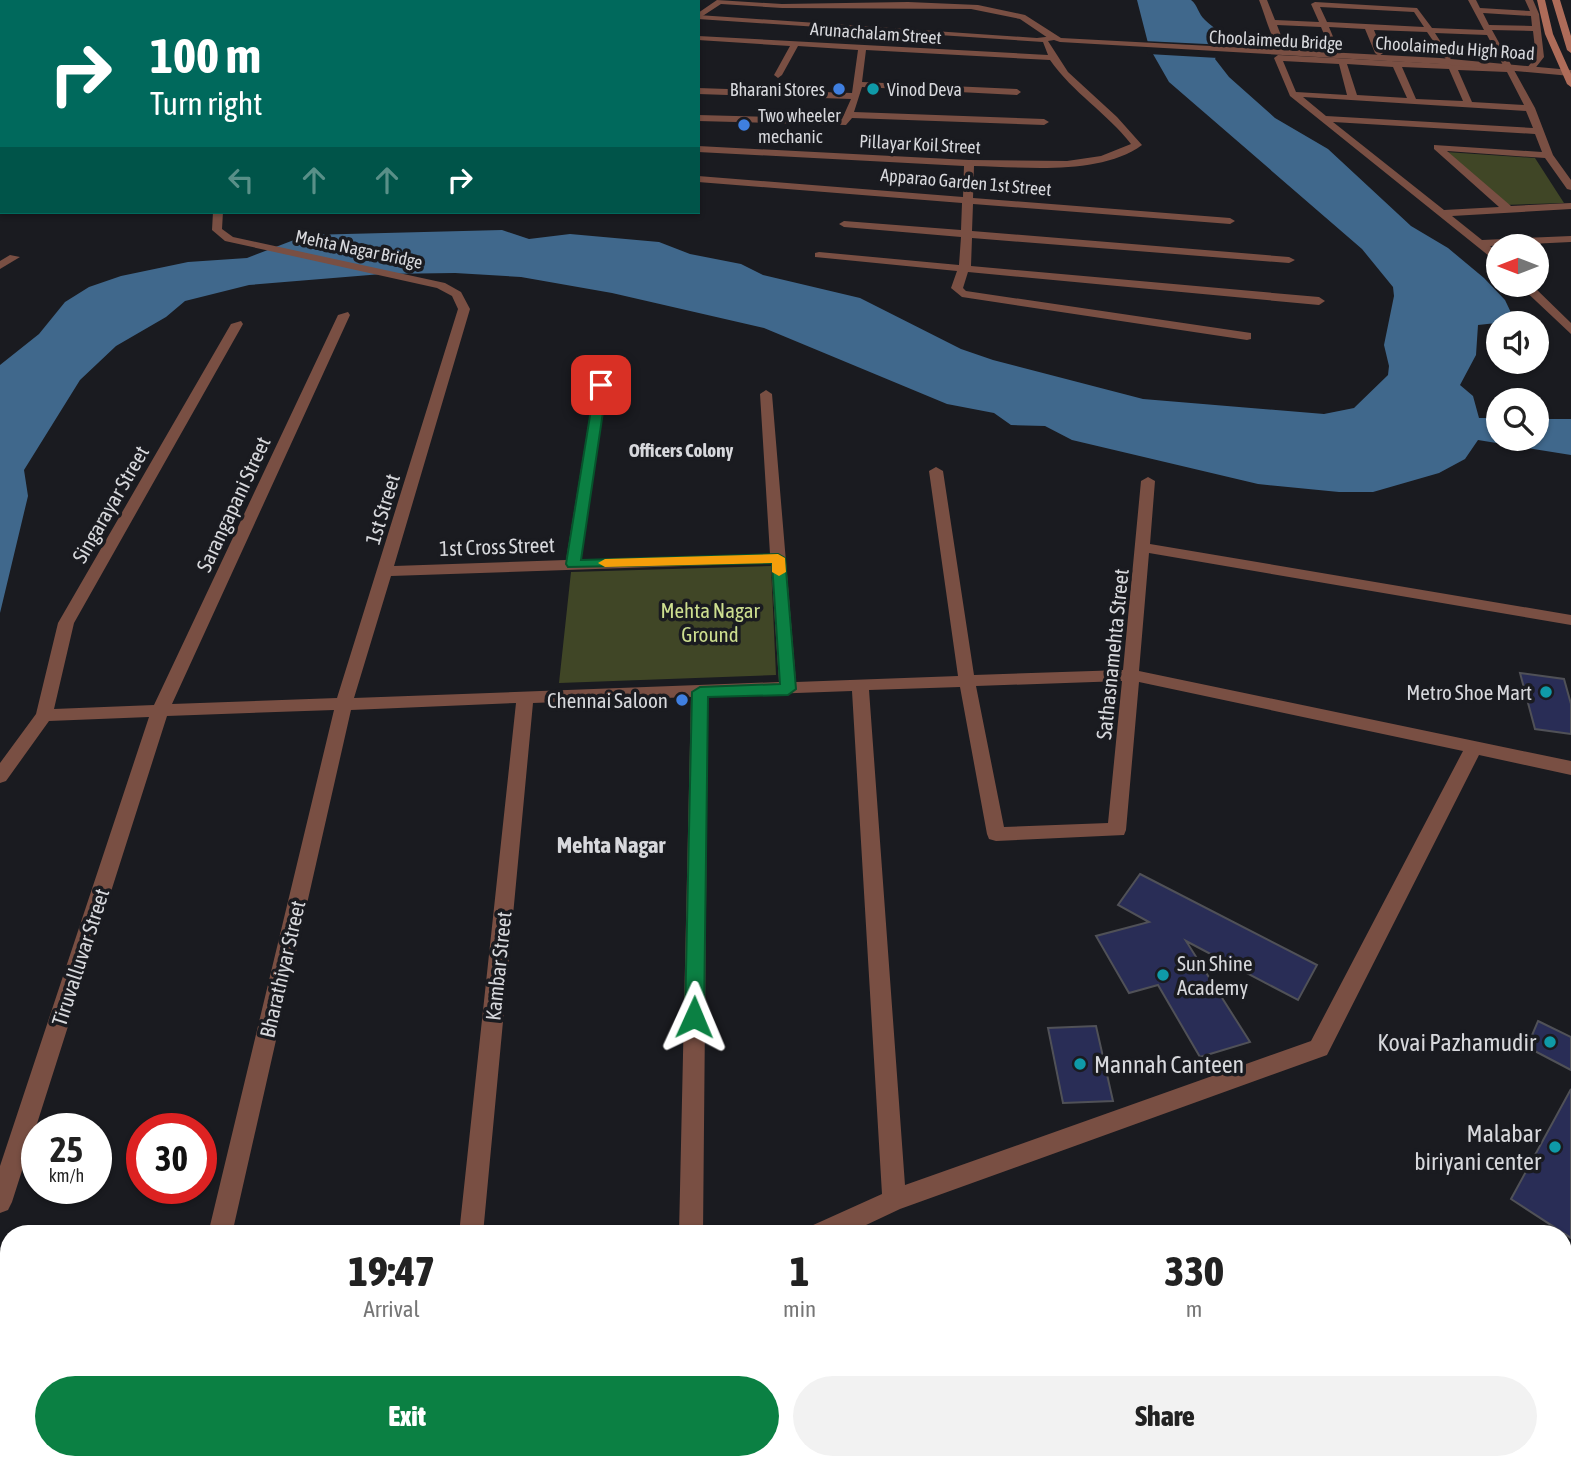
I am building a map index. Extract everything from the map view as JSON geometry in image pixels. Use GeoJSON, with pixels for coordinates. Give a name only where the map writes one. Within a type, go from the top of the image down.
{"type":"FeatureCollection","features":[{"type":"Feature","properties":{"kind":"main road"},"geometry":{"type":"LineString","coordinates":[[1541,0],[1549,34],[1571,84]]}},
{"type":"Feature","properties":{"kind":"main road"},"geometry":{"type":"LineString","coordinates":[[1556,0],[1571,50]]}},
{"type":"Feature","properties":{"kind":"street"},"geometry":{"type":"LineString","coordinates":[[1263,0],[1282,48],[1506,66]]}},
{"type":"Feature","properties":{"kind":"street"},"geometry":{"type":"LineString","coordinates":[[1472,0],[1530,108],[1536,131],[1548,155],[1571,187]]}},
{"type":"Feature","properties":{"kind":"street"},"geometry":{"type":"LineString","coordinates":[[1529,0],[1535,14],[1540,57],[1530,69]]}},
{"type":"Feature","properties":{"kind":"street"},"geometry":{"type":"LineString","coordinates":[[719,2],[785,10],[891,5],[976,12],[1018,22],[1045,40]]}},
{"type":"Feature","properties":{"kind":"street"},"geometry":{"type":"LineString","coordinates":[[700,16],[719,2],[800,7],[887,2],[975,7],[1029,20],[1045,40],[1052,58]]}},
{"type":"Feature","properties":{"kind":"street"},"geometry":{"type":"LineString","coordinates":[[1335,51],[1315,4],[1413,8],[1431,30],[1469,105]]}},
{"type":"Feature","properties":{"kind":"street"},"geometry":{"type":"LineString","coordinates":[[1479,10],[1535,14]]}},
{"type":"Feature","properties":{"kind":"street","name":"Choolaimedu Bridge"},"geometry":{"type":"LineString","coordinates":[[700,17],[1077,44],[1474,64]]}},
{"type":"Feature","properties":{"kind":"street"},"geometry":{"type":"LineString","coordinates":[[1270,22],[1431,30],[1537,29]]}},
{"type":"Feature","properties":{"kind":"street"},"geometry":{"type":"LineString","coordinates":[[1368,26],[1379,54]]}},
{"type":"Feature","properties":{"kind":"street","name":"Arunachalam Street"},"geometry":{"type":"LineString","coordinates":[[700,38],[1052,58]]}},
{"type":"Feature","properties":{"kind":"street"},"geometry":{"type":"LineString","coordinates":[[778,75],[796,43]]}},
{"type":"Feature","properties":{"kind":"street"},"geometry":{"type":"LineString","coordinates":[[700,118],[841,124],[850,116],[856,96],[862,48]]}},
{"type":"Feature","properties":{"kind":"street","name":"Pillayar Koil Street"},"geometry":{"type":"LineString","coordinates":[[700,150],[756,167],[1067,164],[1103,159],[1137,145],[1126,129],[1064,78],[1052,58]]}},
{"type":"Feature","properties":{"kind":"street"},"geometry":{"type":"LineString","coordinates":[[1449,62],[1396,64],[1278,58],[1293,94],[1486,247]]}},
{"type":"Feature","properties":{"kind":"street"},"geometry":{"type":"LineString","coordinates":[[1342,61],[1353,98]]}},
{"type":"Feature","properties":{"kind":"street"},"geometry":{"type":"LineString","coordinates":[[1396,64],[1413,101]]}},
{"type":"Feature","properties":{"kind":"street","name":"Choolaimedu High Road"},"geometry":{"type":"LineString","coordinates":[[1474,64],[1568,73]]}},
{"type":"Feature","properties":{"kind":"street"},"geometry":{"type":"LineString","coordinates":[[856,84],[1017,92]]}},
{"type":"Feature","properties":{"kind":"street"},"geometry":{"type":"LineString","coordinates":[[700,91],[856,96]]}},
{"type":"Feature","properties":{"kind":"street"},"geometry":{"type":"LineString","coordinates":[[1293,94],[1530,108]]}},
{"type":"Feature","properties":{"kind":"street"},"geometry":{"type":"LineString","coordinates":[[850,116],[1044,122]]}},
{"type":"Feature","properties":{"kind":"street"},"geometry":{"type":"LineString","coordinates":[[1320,118],[1536,131]]}},
{"type":"Feature","properties":{"kind":"street"},"geometry":{"type":"LineString","coordinates":[[1508,209],[1437,147],[1548,155]]}},
{"type":"Feature","properties":{"kind":"street"},"geometry":{"type":"LineString","coordinates":[[969,163],[965,267],[957,288],[962,294],[1247,336]]}},
{"type":"Feature","properties":{"kind":"street","name":"Apparao Garden 1st Street"},"geometry":{"type":"LineString","coordinates":[[700,179],[756,167],[968,200],[1230,221]]}},
{"type":"Feature","properties":{"kind":"street"},"geometry":{"type":"LineString","coordinates":[[1444,213],[1571,206]]}},
{"type":"Feature","properties":{"kind":"street","name":"Mehta Nagar Bridge"},"geometry":{"type":"LineString","coordinates":[[218,214],[216,225],[219,232],[237,242],[448,288],[461,297],[461,322]]}},
{"type":"Feature","properties":{"kind":"street"},"geometry":{"type":"LineString","coordinates":[[844,224],[1289,260]]}},
{"type":"Feature","properties":{"kind":"street"},"geometry":{"type":"LineString","coordinates":[[1482,243],[1566,240],[1571,249]]}},
{"type":"Feature","properties":{"kind":"street"},"geometry":{"type":"LineString","coordinates":[[820,256],[1319,301]]}},
{"type":"Feature","properties":{"kind":"street"},"geometry":{"type":"LineString","coordinates":[[0,266],[14,257]]}},
{"type":"Feature","properties":{"kind":"street"},"geometry":{"type":"LineString","coordinates":[[1538,298],[1571,330]]}},
{"type":"Feature","properties":{"kind":"street","name":"Sarangapani Street"},"geometry":{"type":"LineString","coordinates":[[160,711],[344,315]]}},
{"type":"Feature","properties":{"kind":"street","name":"1st Street"},"geometry":{"type":"LineString","coordinates":[[344,704],[461,322]]}},
{"type":"Feature","properties":{"kind":"street","name":"Singarayar Street"},"geometry":{"type":"LineString","coordinates":[[44,715],[66,623],[237,324]]}},
{"type":"Feature","properties":{"kind":"street"},"geometry":{"type":"LineString","coordinates":[[573,564],[605,359]]}},
{"type":"Feature","properties":{"kind":"street"},"geometry":{"type":"LineString","coordinates":[[766,394],[788,689]]}},
{"type":"Feature","properties":{"kind":"street"},"geometry":{"type":"LineString","coordinates":[[936,471],[967,682]]}},
{"type":"Feature","properties":{"kind":"street","name":"Sathasnamehta Street"},"geometry":{"type":"LineString","coordinates":[[967,682],[996,834],[1116,830],[1148,481]]}},
{"type":"Feature","properties":{"kind":"street"},"geometry":{"type":"LineString","coordinates":[[1143,547],[1571,620]]}},
{"type":"Feature","properties":{"kind":"street","name":"1st Cross Street"},"geometry":{"type":"LineString","coordinates":[[384,571],[778,558]]}},
{"type":"Feature","properties":{"kind":"street"},"geometry":{"type":"LineString","coordinates":[[0,776],[44,715],[1129,675],[1571,768]]}},
{"type":"Feature","properties":{"kind":"street"},"geometry":{"type":"LineString","coordinates":[[860,687],[894,1200]]}},
{"type":"Feature","properties":{"kind":"street"},"geometry":{"type":"LineString","coordinates":[[691,1225],[700,692]]}},
{"type":"Feature","properties":{"kind":"street","name":"Kambar Street"},"geometry":{"type":"LineString","coordinates":[[472,1225],[525,698]]}},
{"type":"Feature","properties":{"kind":"street","name":"Bharathiyar Street"},"geometry":{"type":"LineString","coordinates":[[222,1225],[344,704]]}},
{"type":"Feature","properties":{"kind":"street","name":"Tiruvalluvar Street"},"geometry":{"type":"LineString","coordinates":[[0,1202],[160,711]]}},
{"type":"Feature","properties":{"kind":"street"},"geometry":{"type":"LineString","coordinates":[[840,1225],[894,1200],[1319,1048],[1473,749]]}},
{"type":"Feature","properties":{"kind":"green space"},"geometry":{"type":"Polygon","coordinates":[[[1446,152],[1535,158],[1564,203],[1504,205],[1446,152]]]}},
{"type":"Feature","properties":{"kind":"green space","name":"Mehta Nagar Ground"},"geometry":{"type":"Polygon","coordinates":[[[771,566],[776,675],[559,683],[571,572],[771,566]]]}},
{"type":"Feature","properties":{"kind":"water"},"geometry":{"type":"Polygon","coordinates":[[[1137,0],[1191,0],[1203,18],[1221,35],[1224,43],[1215,59],[1229,77],[1275,118],[1328,149],[1411,226],[1448,248],[1484,278],[1486,298],[1505,300],[1510,311],[1486,311],[1486,324],[1478,325],[1476,355],[1460,385],[1473,396],[1479,418],[1486,418],[1486,441],[1478,440],[1465,459],[1439,473],[1373,492],[1339,492],[1258,484],[1072,440],[1045,426],[1011,425],[994,413],[947,404],[764,328],[612,293],[521,277],[455,273],[382,274],[249,285],[185,301],[166,317],[116,346],[80,380],[24,470],[28,496],[0,613],[0,365],[39,334],[65,302],[89,287],[121,276],[188,262],[247,258],[307,235],[502,230],[529,239],[570,234],[659,242],[690,254],[741,264],[763,275],[860,298],[961,349],[993,360],[1143,399],[1324,414],[1354,408],[1388,375],[1389,366],[1384,345],[1394,296],[1393,287],[1362,249],[1169,82],[1149,47],[1137,0]]]}},
{"type":"Feature","properties":{"kind":"water"},"geometry":{"type":"Polygon","coordinates":[[[1549,419],[1571,419],[1571,455],[1546,451],[1549,451],[1549,419]]]}},
{"type":"Feature","properties":{"kind":"pier"},"geometry":{"type":"Polygon","coordinates":[[[1144,41],[1227,45],[1218,58],[1148,54],[1144,41]]]}},
{"type":"Feature","properties":{"kind":"building","name":"Metro Shoe Mart"},"geometry":{"type":"Polygon","coordinates":[[[1520,673],[1564,679],[1571,704],[1571,734],[1535,729],[1520,673]]]}},
{"type":"Feature","properties":{"kind":"building","name":"Sun Shine Academy"},"geometry":{"type":"Polygon","coordinates":[[[1140,874],[1317,965],[1298,1000],[1186,941],[1250,1042],[1200,1057],[1158,985],[1129,993],[1096,936],[1149,922],[1118,905],[1140,874]]]}},
{"type":"Feature","properties":{"kind":"building","name":"Kovai Pazhamudir"},"geometry":{"type":"Polygon","coordinates":[[[1538,1021],[1571,1037],[1571,1070],[1527,1047],[1538,1021]]]}},
{"type":"Feature","properties":{"kind":"building","name":"Mannah Canteen"},"geometry":{"type":"Polygon","coordinates":[[[1096,1026],[1113,1101],[1063,1103],[1048,1028],[1096,1026]]]}},
{"type":"Feature","properties":{"kind":"building","name":"Malabar biriyani center"},"geometry":{"type":"Polygon","coordinates":[[[1571,1089],[1571,1225],[1551,1225],[1511,1199],[1571,1089]]]}},
{"type":"Feature","properties":{"kind":"slow traffic"},"geometry":{"type":"LineString","coordinates":[[605,563],[778,558],[779,572]]}},
{"type":"Feature","properties":{"kind":"place","name":"Bharani Stores"},"geometry":{"type":"Point","coordinates":[839,89]}},
{"type":"Feature","properties":{"kind":"place","name":"Vinod Deva"},"geometry":{"type":"Point","coordinates":[873,89]}},
{"type":"Feature","properties":{"kind":"place","name":"Two wheeler mechanic"},"geometry":{"type":"Point","coordinates":[744,125]}},
{"type":"Feature","properties":{"kind":"place","name":"Metro Shoe Mart"},"geometry":{"type":"Point","coordinates":[1546,692]}},
{"type":"Feature","properties":{"kind":"place","name":"Chennai Saloon"},"geometry":{"type":"Point","coordinates":[682,700]}},
{"type":"Feature","properties":{"kind":"place","name":"Sun Shine Academy"},"geometry":{"type":"Point","coordinates":[1163,975]}},
{"type":"Feature","properties":{"kind":"place","name":"Kovai Pazhamudir"},"geometry":{"type":"Point","coordinates":[1550,1042]}},
{"type":"Feature","properties":{"kind":"place","name":"Mannah Canteen"},"geometry":{"type":"Point","coordinates":[1080,1064]}},
{"type":"Feature","properties":{"kind":"place","name":"Malabar biriyani center"},"geometry":{"type":"Point","coordinates":[1555,1147]}},
{"type":"Feature","properties":{"kind":"district","name":"Officers Colony"},"geometry":{"type":"Point","coordinates":[681,450]}},
{"type":"Feature","properties":{"kind":"district","name":"Mehta Nagar"},"geometry":{"type":"Point","coordinates":[611,845]}},
{"type":"Feature","properties":{"kind":"route"},"geometry":{"type":"LineString","coordinates":[[601,385],[573,564],[778,558],[788,689],[700,692],[694,1017]]}}]}
